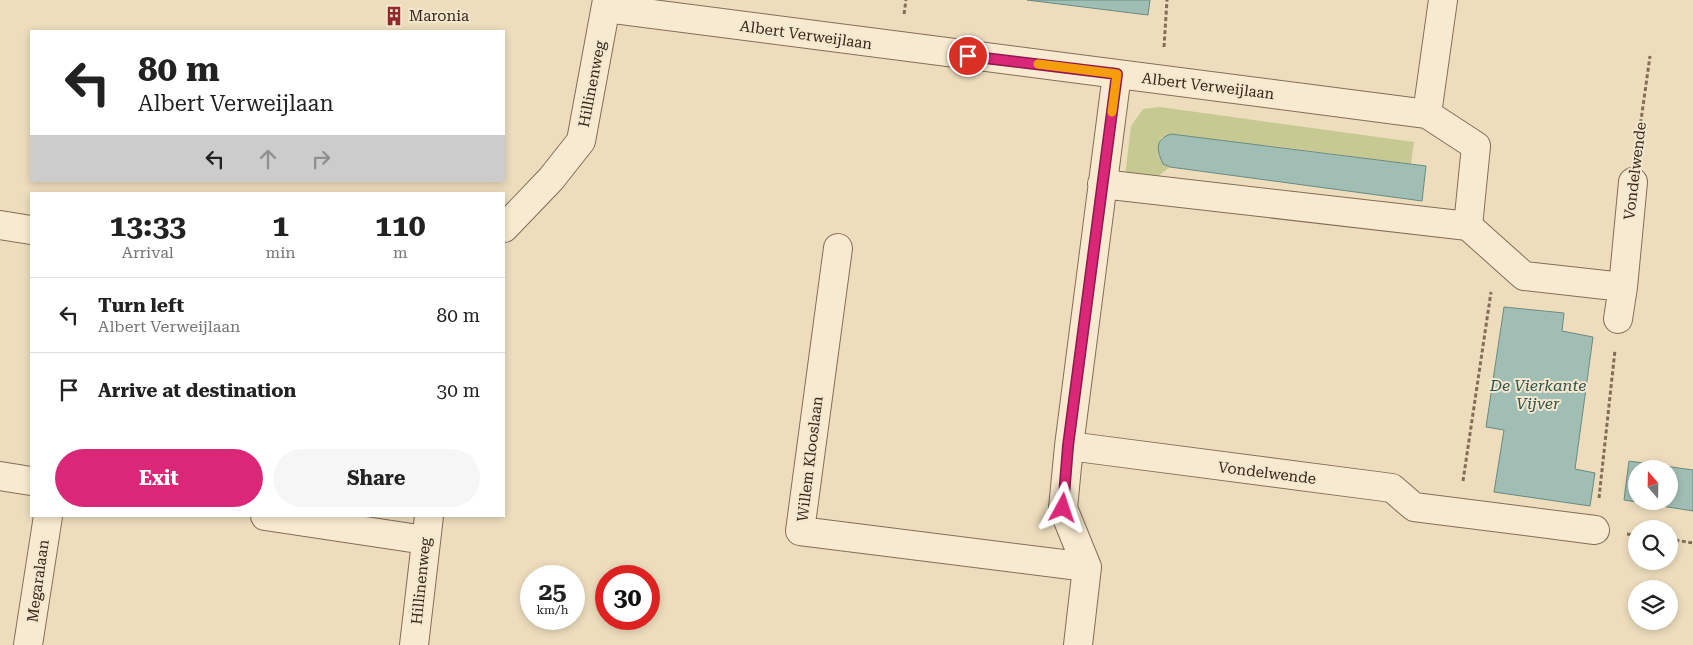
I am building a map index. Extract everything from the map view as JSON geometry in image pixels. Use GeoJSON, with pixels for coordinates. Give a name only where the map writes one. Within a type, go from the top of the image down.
{"type":"FeatureCollection","features":[{"type":"Feature","properties":{"kind":"street"},"geometry":{"type":"LineString","coordinates":[[1443,0],[1427,114],[1476,146],[1468,226]]}},
{"type":"Feature","properties":{"kind":"street","name":"Albert Verweijlaan"},"geometry":{"type":"LineString","coordinates":[[607,4],[1117,74],[1427,114]]}},
{"type":"Feature","properties":{"kind":"street","name":"Hillinenweg"},"geometry":{"type":"LineString","coordinates":[[505,227],[551,180],[582,141],[607,4]]}},
{"type":"Feature","properties":{"kind":"street"},"geometry":{"type":"LineString","coordinates":[[1078,645],[1087,567],[1063,508],[1068,446],[1117,74]]}},
{"type":"Feature","properties":{"kind":"street","name":"Vondelwende"},"geometry":{"type":"LineString","coordinates":[[1618,320],[1624,287],[1633,182]]}},
{"type":"Feature","properties":{"kind":"street"},"geometry":{"type":"LineString","coordinates":[[1102,184],[1468,226],[1524,276],[1624,287]]}},
{"type":"Feature","properties":{"kind":"street"},"geometry":{"type":"LineString","coordinates":[[0,225],[30,230]]}},
{"type":"Feature","properties":{"kind":"street","name":"Willem Klooslaan"},"geometry":{"type":"LineString","coordinates":[[838,248],[800,531],[1087,567]]}},
{"type":"Feature","properties":{"kind":"street","name":"Vondelwende"},"geometry":{"type":"LineString","coordinates":[[1068,446],[1392,488],[1414,507],[1596,530]]}},
{"type":"Feature","properties":{"kind":"street"},"geometry":{"type":"LineString","coordinates":[[0,476],[30,481]]}},
{"type":"Feature","properties":{"kind":"street","name":"Megaralaan"},"geometry":{"type":"LineString","coordinates":[[28,645],[48,517]]}},
{"type":"Feature","properties":{"kind":"street"},"geometry":{"type":"LineString","coordinates":[[279,517],[427,528]]}},
{"type":"Feature","properties":{"kind":"street","name":"Hillinenweg"},"geometry":{"type":"LineString","coordinates":[[414,645],[427,528]]}},
{"type":"Feature","properties":{"kind":"path"},"geometry":{"type":"LineString","coordinates":[[1162,80],[1167,0]]}},
{"type":"Feature","properties":{"kind":"path","name":"Vondelwende"},"geometry":{"type":"LineString","coordinates":[[1633,182],[1650,56]]}},
{"type":"Feature","properties":{"kind":"path"},"geometry":{"type":"LineString","coordinates":[[1458,512],[1497,252]]}},
{"type":"Feature","properties":{"kind":"path"},"geometry":{"type":"LineString","coordinates":[[1596,530],[1618,320]]}},
{"type":"Feature","properties":{"kind":"path"},"geometry":{"type":"LineString","coordinates":[[1678,540],[1693,543]]}},
{"type":"Feature","properties":{"kind":"green space"},"geometry":{"type":"Polygon","coordinates":[[[1160,107],[1414,142],[1411,164],[1273,146],[1162,137],[1159,144],[1159,154],[1163,164],[1170,167],[1153,180],[1125,176],[1131,126],[1143,109],[1160,107]]]}},
{"type":"Feature","properties":{"kind":"water"},"geometry":{"type":"Polygon","coordinates":[[[1027,0],[1150,0],[1148,15],[1027,0]]]}},
{"type":"Feature","properties":{"kind":"water"},"geometry":{"type":"Polygon","coordinates":[[[1171,134],[1426,166],[1422,201],[1170,167],[1163,164],[1158,146],[1162,139],[1171,134]]]}},
{"type":"Feature","properties":{"kind":"water","name":"De Vierkante Vijver"},"geometry":{"type":"Polygon","coordinates":[[[1504,307],[1564,313],[1562,331],[1593,337],[1575,469],[1595,473],[1590,506],[1494,492],[1504,430],[1486,427],[1504,307]]]}},
{"type":"Feature","properties":{"kind":"water"},"geometry":{"type":"Polygon","coordinates":[[[1678,468],[1693,470],[1693,511],[1678,509],[1678,468]]]}},
{"type":"Feature","properties":{"kind":"water"},"geometry":{"type":"Polygon","coordinates":[[[1628,469],[1628,501],[1624,500],[1628,469]]]}},
{"type":"Feature","properties":{"kind":"slow traffic"},"geometry":{"type":"LineString","coordinates":[[1038,64],[1117,74],[1112,112]]}},
{"type":"Feature","properties":{"kind":"place","name":"Maronia"},"geometry":{"type":"Point","coordinates":[394,16]}},
{"type":"Feature","properties":{"kind":"route"},"geometry":{"type":"LineString","coordinates":[[968,56],[1117,74],[1068,446],[1063,508]]}}]}
